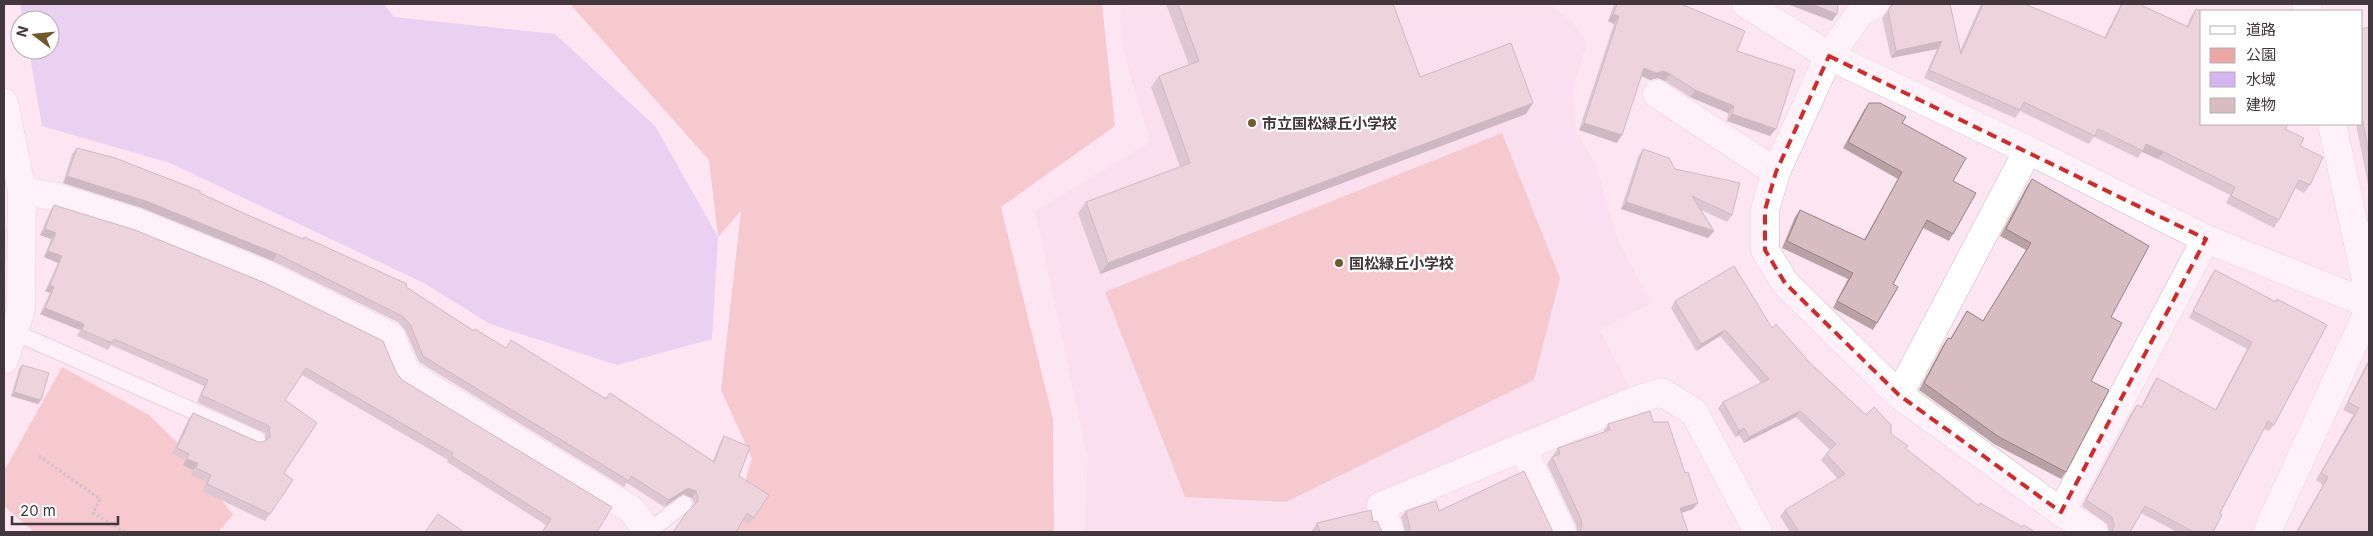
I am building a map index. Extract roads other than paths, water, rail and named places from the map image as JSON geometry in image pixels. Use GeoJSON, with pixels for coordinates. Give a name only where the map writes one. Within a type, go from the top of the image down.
{"type":"FeatureCollection","features":[{"type":"Feature","properties":{"kind":"street"},"geometry":{"type":"LineString","coordinates":[[1746,4],[1829,56],[2028,150],[2206,239],[2369,304]]}},
{"type":"Feature","properties":{"kind":"street"},"geometry":{"type":"LineString","coordinates":[[1875,4],[1862,12],[1829,56],[1776,172],[1765,210],[1766,250],[1785,283],[1899,396],[2061,512],[2094,532]]}},
{"type":"Feature","properties":{"kind":"street"},"geometry":{"type":"LineString","coordinates":[[1657,94],[1776,172]]}},
{"type":"Feature","properties":{"kind":"street"},"geometry":{"type":"LineString","coordinates":[[4,102],[22,191],[21,310],[4,360]]}},
{"type":"Feature","properties":{"kind":"street"},"geometry":{"type":"LineString","coordinates":[[2332,125],[2369,294]]}},
{"type":"Feature","properties":{"kind":"street"},"geometry":{"type":"LineString","coordinates":[[1899,396],[2028,150]]}},
{"type":"Feature","properties":{"kind":"street"},"geometry":{"type":"LineString","coordinates":[[22,191],[54,196],[136,222],[267,275],[391,336],[406,374],[632,510],[648,532]]}},
{"type":"Feature","properties":{"kind":"street"},"geometry":{"type":"LineString","coordinates":[[2061,512],[2206,239]]}},
{"type":"Feature","properties":{"kind":"street"},"geometry":{"type":"LineString","coordinates":[[2267,532],[2369,310]]}},
{"type":"Feature","properties":{"kind":"street"},"geometry":{"type":"LineString","coordinates":[[1390,532],[1381,506],[1636,400],[1661,392],[1694,412],[1758,532]]}},
{"type":"Feature","properties":{"kind":"street"},"geometry":{"type":"LineString","coordinates":[[1522,447],[1562,532]]}},
{"type":"Feature","properties":{"kind":"lane"},"geometry":{"type":"LineString","coordinates":[[14,332],[257,439]]}},
{"type":"Feature","properties":{"kind":"lane"},"geometry":{"type":"LineString","coordinates":[[648,532],[684,504]]}},
{"type":"Feature","properties":{"kind":"water"},"geometry":{"type":"Polygon","coordinates":[[[20,4],[384,4],[394,17],[555,34],[655,126],[718,237],[712,339],[617,365],[490,324],[424,283],[170,163],[42,126],[31,60],[60,60],[60,10],[21,10],[20,4]]]}},
{"type":"Feature","properties":{"kind":"place","name":"市立国松緑丘小学校"},"geometry":{"type":"Point","coordinates":[1252,123]}},
{"type":"Feature","properties":{"kind":"place","name":"国松緑丘小学校"},"geometry":{"type":"Point","coordinates":[1339,263]}}]}
